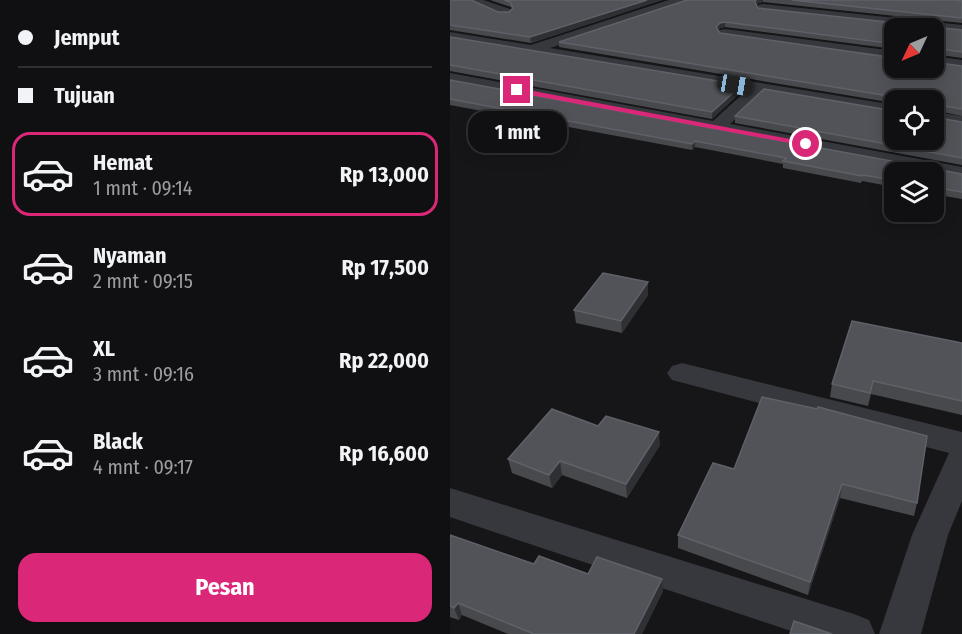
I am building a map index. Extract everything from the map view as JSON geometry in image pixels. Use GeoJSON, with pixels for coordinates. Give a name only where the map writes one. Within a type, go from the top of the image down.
{"type":"FeatureCollection","features":[{"type":"Feature","properties":{"kind":"street"},"geometry":{"type":"LineString","coordinates":[[471,0],[505,12]]}},
{"type":"Feature","properties":{"kind":"street"},"geometry":{"type":"LineString","coordinates":[[532,49],[682,0]]}},
{"type":"Feature","properties":{"kind":"street"},"geometry":{"type":"LineString","coordinates":[[957,0],[962,1]]}},
{"type":"Feature","properties":{"kind":"street"},"geometry":{"type":"LineString","coordinates":[[763,8],[884,22]]}},
{"type":"Feature","properties":{"kind":"street"},"geometry":{"type":"LineString","coordinates":[[944,28],[962,29]]}},
{"type":"Feature","properties":{"kind":"street"},"geometry":{"type":"LineString","coordinates":[[725,33],[884,55]]}},
{"type":"Feature","properties":{"kind":"street"},"geometry":{"type":"LineString","coordinates":[[450,36],[884,108]]}},
{"type":"Feature","properties":{"kind":"street"},"geometry":{"type":"LineString","coordinates":[[944,63],[962,65]]}},
{"type":"Feature","properties":{"kind":"street"},"geometry":{"type":"LineString","coordinates":[[450,78],[962,173]]}},
{"type":"Feature","properties":{"kind":"street"},"geometry":{"type":"LineString","coordinates":[[717,128],[758,89]]}},
{"type":"Feature","properties":{"kind":"street"},"geometry":{"type":"LineString","coordinates":[[944,119],[962,121]]}},
{"type":"Feature","properties":{"kind":"street"},"geometry":{"type":"LineString","coordinates":[[682,373],[962,444]]}},
{"type":"Feature","properties":{"kind":"street"},"geometry":{"type":"LineString","coordinates":[[900,634],[930,535],[962,460]]}},
{"type":"Feature","properties":{"kind":"street"},"geometry":{"type":"LineString","coordinates":[[450,502],[550,538],[755,598],[854,634]]}},
{"type":"Feature","properties":{"kind":"building"},"geometry":{"type":"Polygon","coordinates":[[[450,0],[471,0],[498,12],[509,12],[513,8],[510,2],[504,0],[647,0],[530,37],[450,25],[450,0]]]}},
{"type":"Feature","properties":{"kind":"building"},"geometry":{"type":"Polygon","coordinates":[[[687,0],[756,0],[758,8],[884,22],[884,43],[725,22],[716,27],[720,33],[884,57],[884,78],[944,78],[944,64],[962,66],[962,109],[944,106],[944,90],[884,90],[884,95],[559,42],[687,0]]]}},
{"type":"Feature","properties":{"kind":"building"},"geometry":{"type":"Polygon","coordinates":[[[792,0],[955,0],[962,1],[962,18],[792,0]]]}},
{"type":"Feature","properties":{"kind":"building"},"geometry":{"type":"Polygon","coordinates":[[[944,28],[962,30],[962,52],[944,49],[944,28]]]}},
{"type":"Feature","properties":{"kind":"building"},"geometry":{"type":"Polygon","coordinates":[[[450,37],[742,85],[712,112],[450,65],[450,37]]]}},
{"type":"Feature","properties":{"kind":"building"},"geometry":{"type":"Polygon","coordinates":[[[450,80],[897,162],[884,162],[884,178],[862,176],[783,161],[786,158],[695,141],[692,144],[450,99],[450,80]]]}},
{"type":"Feature","properties":{"kind":"building"},"geometry":{"type":"Polygon","coordinates":[[[764,89],[884,109],[884,144],[735,116],[764,89]]]}},
{"type":"Feature","properties":{"kind":"building"},"geometry":{"type":"Polygon","coordinates":[[[944,119],[962,122],[962,158],[919,150],[944,150],[944,119]]]}},
{"type":"Feature","properties":{"kind":"building"},"geometry":{"type":"Polygon","coordinates":[[[944,171],[962,174],[962,192],[944,189],[944,171]]]}},
{"type":"Feature","properties":{"kind":"building"},"geometry":{"type":"Polygon","coordinates":[[[603,273],[648,282],[621,321],[574,310],[603,273]]]}},
{"type":"Feature","properties":{"kind":"building"},"geometry":{"type":"Polygon","coordinates":[[[852,321],[962,343],[962,401],[873,381],[870,393],[832,384],[852,321]]]}},
{"type":"Feature","properties":{"kind":"building"},"geometry":{"type":"Polygon","coordinates":[[[762,397],[817,409],[818,407],[927,436],[917,503],[842,484],[810,582],[678,535],[713,463],[734,469],[762,397]]]}},
{"type":"Feature","properties":{"kind":"building"},"geometry":{"type":"Polygon","coordinates":[[[552,409],[598,426],[606,416],[659,432],[626,484],[560,461],[549,475],[508,459],[552,409]]]}},
{"type":"Feature","properties":{"kind":"building"},"geometry":{"type":"Polygon","coordinates":[[[450,535],[534,564],[539,556],[588,574],[597,557],[662,579],[634,634],[534,634],[458,603],[454,608],[450,606],[450,535]]]}},
{"type":"Feature","properties":{"kind":"building"},"geometry":{"type":"Polygon","coordinates":[[[794,621],[832,634],[790,634],[794,621]]]}},
{"type":"Feature","properties":{"kind":"route"},"geometry":{"type":"LineString","coordinates":[[517,90],[806,144]]}}]}
